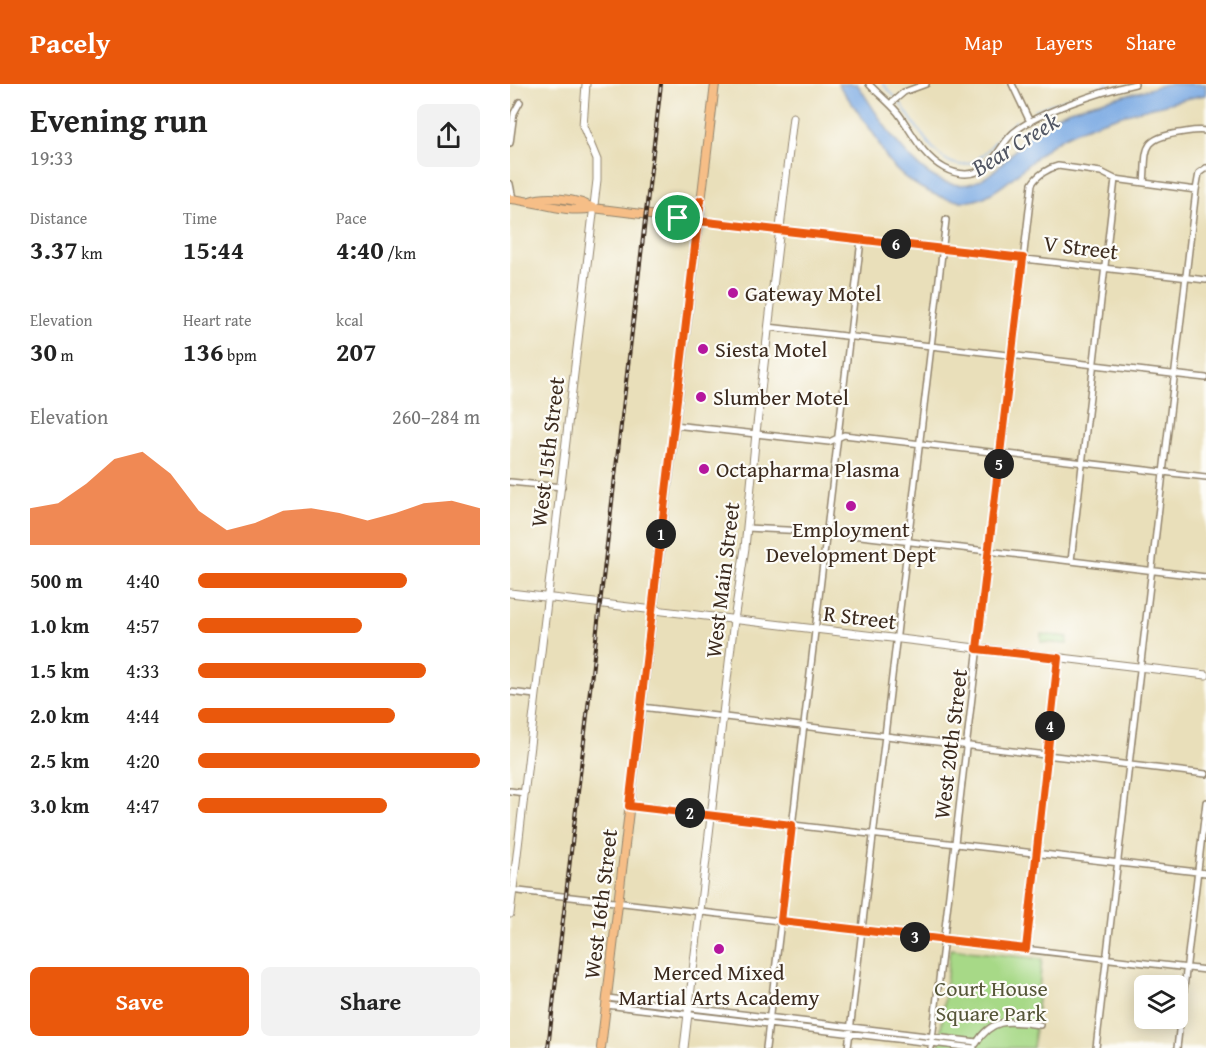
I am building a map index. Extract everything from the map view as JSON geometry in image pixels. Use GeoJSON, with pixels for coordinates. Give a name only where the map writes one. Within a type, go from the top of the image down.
{"type":"FeatureCollection","features":[{"type":"Feature","properties":{"kind":"main road","name":"West 16th Street"},"geometry":{"type":"LineString","coordinates":[[601,1048],[715,84]]}},
{"type":"Feature","properties":{"kind":"main road","name":"V Street"},"geometry":{"type":"LineString","coordinates":[[511,199],[530,201],[546,198],[585,203],[594,208],[698,221]]}},
{"type":"Feature","properties":{"kind":"main road"},"geometry":{"type":"LineString","coordinates":[[678,218],[701,200]]}},
{"type":"Feature","properties":{"kind":"street","name":"West 15th Street"},"geometry":{"type":"LineString","coordinates":[[510,914],[511,890],[562,487],[594,208],[597,170],[595,154],[583,126],[586,84]]}},
{"type":"Feature","properties":{"kind":"street"},"geometry":{"type":"LineString","coordinates":[[868,84],[894,99],[921,149],[945,168],[962,174],[978,172],[985,167],[1011,135],[1030,122],[1097,95],[1135,84]]}},
{"type":"Feature","properties":{"kind":"street"},"geometry":{"type":"LineString","coordinates":[[894,99],[926,84]]}},
{"type":"Feature","properties":{"kind":"street"},"geometry":{"type":"LineString","coordinates":[[1012,84],[1030,122]]}},
{"type":"Feature","properties":{"kind":"street"},"geometry":{"type":"LineString","coordinates":[[510,143],[514,113],[520,102]]}},
{"type":"Feature","properties":{"kind":"street","name":"West Main Street"},"geometry":{"type":"LineString","coordinates":[[684,1048],[722,718],[747,528],[793,117]]}},
{"type":"Feature","properties":{"kind":"street"},"geometry":{"type":"LineString","coordinates":[[1144,183],[1150,142],[1162,136],[1198,130],[1206,131]]}},
{"type":"Feature","properties":{"kind":"street","name":"West 20th Street"},"geometry":{"type":"LineString","coordinates":[[931,1046],[1032,184],[1035,179],[1058,166],[1101,172],[1114,179]]}},
{"type":"Feature","properties":{"kind":"street"},"geometry":{"type":"LineString","coordinates":[[1096,1048],[1185,277],[1199,173],[1206,168]]}},
{"type":"Feature","properties":{"kind":"street"},"geometry":{"type":"LineString","coordinates":[[1071,561],[1114,179],[1196,190]]}},
{"type":"Feature","properties":{"kind":"street"},"geometry":{"type":"LineString","coordinates":[[510,184],[511,199]]}},
{"type":"Feature","properties":{"kind":"street"},"geometry":{"type":"LineString","coordinates":[[848,1048],[946,220]]}},
{"type":"Feature","properties":{"kind":"street","name":"V Street"},"geometry":{"type":"LineString","coordinates":[[698,221],[1206,280]]}},
{"type":"Feature","properties":{"kind":"street"},"geometry":{"type":"LineString","coordinates":[[766,1048],[861,240]]}},
{"type":"Feature","properties":{"kind":"street"},"geometry":{"type":"LineString","coordinates":[[768,327],[1206,378]]}},
{"type":"Feature","properties":{"kind":"street"},"geometry":{"type":"LineString","coordinates":[[674,425],[829,442],[844,435],[1206,477]]}},
{"type":"Feature","properties":{"kind":"street"},"geometry":{"type":"LineString","coordinates":[[510,482],[562,487]]}},
{"type":"Feature","properties":{"kind":"street"},"geometry":{"type":"LineString","coordinates":[[747,528],[827,532],[1206,577]]}},
{"type":"Feature","properties":{"kind":"street","name":"R Street"},"geometry":{"type":"LineString","coordinates":[[510,593],[1206,675]]}},
{"type":"Feature","properties":{"kind":"street"},"geometry":{"type":"LineString","coordinates":[[1026,949],[1058,658]]}},
{"type":"Feature","properties":{"kind":"street"},"geometry":{"type":"LineString","coordinates":[[510,692],[536,695]]}},
{"type":"Feature","properties":{"kind":"street"},"geometry":{"type":"LineString","coordinates":[[641,707],[1206,774]]}},
{"type":"Feature","properties":{"kind":"street"},"geometry":{"type":"LineString","coordinates":[[510,791],[524,793]]}},
{"type":"Feature","properties":{"kind":"street"},"geometry":{"type":"LineString","coordinates":[[1177,1048],[1206,802]]}},
{"type":"Feature","properties":{"kind":"street"},"geometry":{"type":"LineString","coordinates":[[629,806],[1206,873]]}},
{"type":"Feature","properties":{"kind":"street"},"geometry":{"type":"LineString","coordinates":[[511,890],[1206,970]]}},
{"type":"Feature","properties":{"kind":"street"},"geometry":{"type":"LineString","coordinates":[[607,1002],[850,1030],[932,1036],[976,1046]]}},
{"type":"Feature","properties":{"kind":"street"},"geometry":{"type":"LineString","coordinates":[[976,1046],[989,1028],[1002,1021],[1040,1025]]}},
{"type":"Feature","properties":{"kind":"street"},"geometry":{"type":"LineString","coordinates":[[850,1030],[931,1046],[976,1046]]}},
{"type":"Feature","properties":{"kind":"green space"},"geometry":{"type":"Polygon","coordinates":[[[1041,634],[1068,637],[1067,644],[1041,642],[1041,634]]]}},
{"type":"Feature","properties":{"kind":"green space","name":"Court House Square Park"},"geometry":{"type":"Polygon","coordinates":[[[950,949],[1042,959],[1033,1048],[939,1048],[950,949]]]}},
{"type":"Feature","properties":{"kind":"water"},"geometry":{"type":"Polygon","coordinates":[[[838,84],[857,84],[894,139],[910,158],[928,173],[947,183],[966,184],[987,176],[1035,129],[1064,112],[1169,84],[1206,84],[1206,95],[1132,112],[1083,128],[1045,149],[995,191],[972,201],[960,201],[933,194],[899,172],[884,154],[875,136],[838,84]]]}},
{"type":"Feature","properties":{"kind":"waterway"},"geometry":{"type":"LineString","coordinates":[[883,84],[895,97]]}},
{"type":"Feature","properties":{"kind":"waterway","name":"Bear Creek"},"geometry":{"type":"LineString","coordinates":[[1035,110],[1108,84]]}},
{"type":"Feature","properties":{"kind":"waterway","name":"Bear Creek"},"geometry":{"type":"LineString","coordinates":[[898,100],[930,145],[950,162],[962,165],[973,162],[985,153],[1003,133]]}},
{"type":"Feature","properties":{"kind":"waterway","name":"Bear Creek"},"geometry":{"type":"LineString","coordinates":[[1006,130],[1016,121]]}},
{"type":"Feature","properties":{"kind":"railway"},"geometry":{"type":"LineString","coordinates":[[548,1048],[661,84]]}},
{"type":"Feature","properties":{"kind":"place","name":"Gateway Motel"},"geometry":{"type":"Point","coordinates":[733,293]}},
{"type":"Feature","properties":{"kind":"place","name":"Siesta Motel"},"geometry":{"type":"Point","coordinates":[703,349]}},
{"type":"Feature","properties":{"kind":"place","name":"Slumber Motel"},"geometry":{"type":"Point","coordinates":[701,397]}},
{"type":"Feature","properties":{"kind":"place","name":"Octapharma Plasma"},"geometry":{"type":"Point","coordinates":[704,469]}},
{"type":"Feature","properties":{"kind":"place","name":"Employment Development Dept"},"geometry":{"type":"Point","coordinates":[851,506]}},
{"type":"Feature","properties":{"kind":"place","name":"Merced Mixed Martial Arts Academy"},"geometry":{"type":"Point","coordinates":[719,949]}},
{"type":"Feature","properties":{"kind":"route"},"geometry":{"type":"LineString","coordinates":[[678,218],[698,221],[629,806],[792,825],[781,921],[1026,949],[1058,658],[977,649],[1023,258],[698,221],[701,200],[678,218]]}}]}
